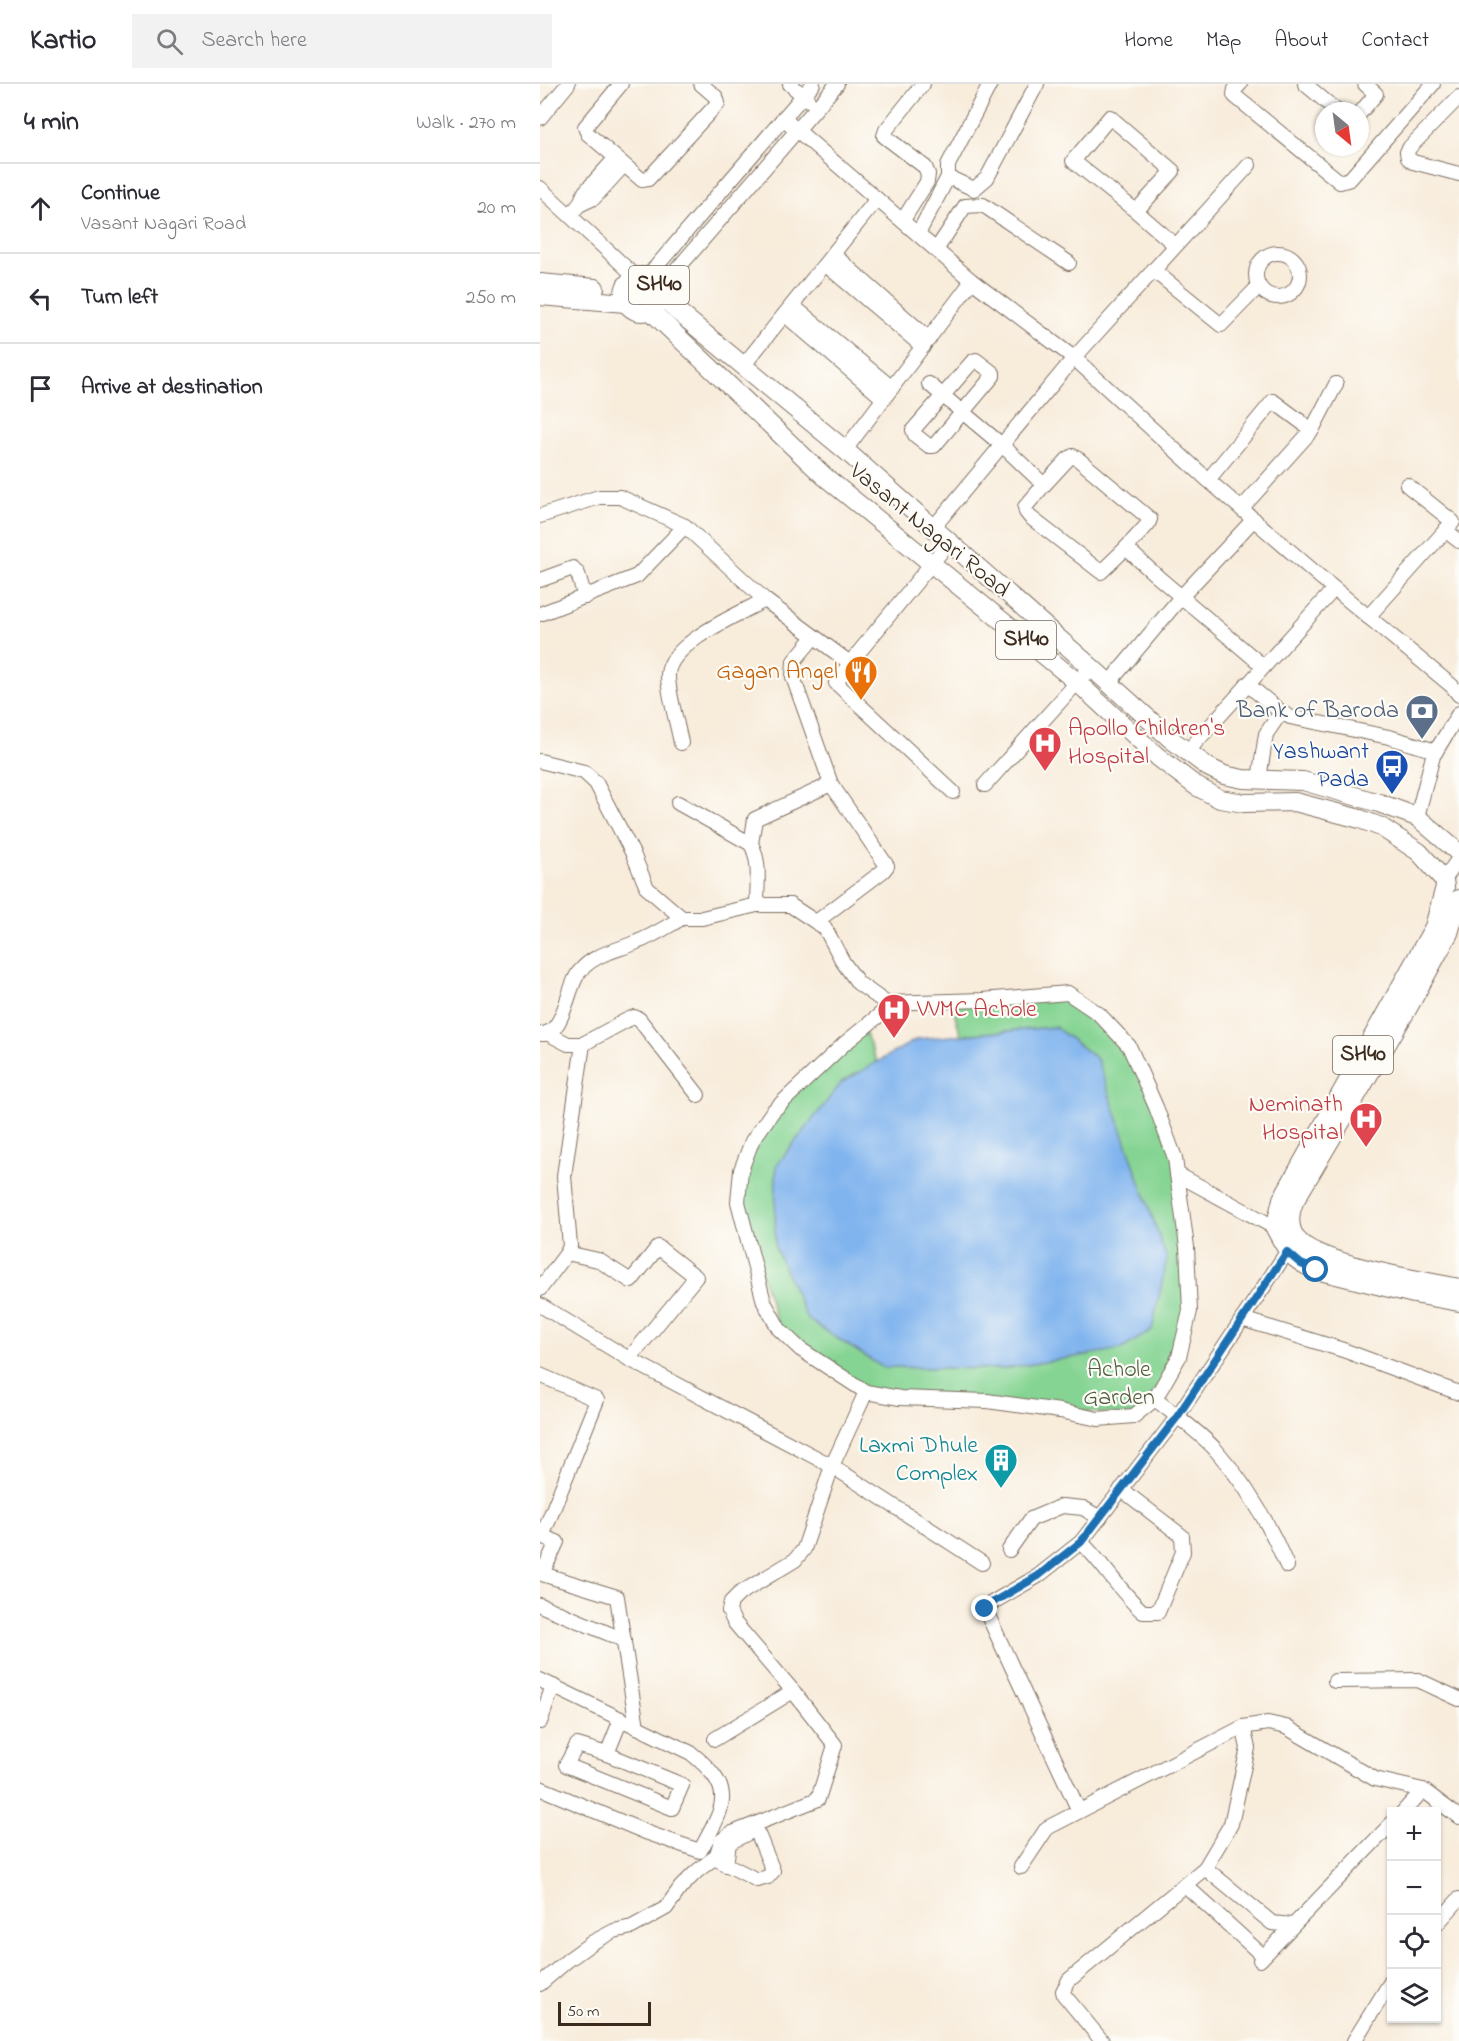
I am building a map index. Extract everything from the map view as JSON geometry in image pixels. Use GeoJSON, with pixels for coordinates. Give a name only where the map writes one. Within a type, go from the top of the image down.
{"type":"FeatureCollection","features":[{"type":"Feature","properties":{"kind":"main road","name":"SH40"},"geometry":{"type":"LineString","coordinates":[[540,284],[642,288],[658,304],[650,310],[639,312],[630,307],[642,288]]}},
{"type":"Feature","properties":{"kind":"main road","name":"SH40"},"geometry":{"type":"LineString","coordinates":[[540,296],[642,288]]}},
{"type":"Feature","properties":{"kind":"main road","name":"Vasant Nagari Road"},"geometry":{"type":"LineString","coordinates":[[642,288],[676,310],[845,450],[1172,740],[1208,767],[1224,775],[1303,781],[1379,803],[1417,817],[1459,853]]}},
{"type":"Feature","properties":{"kind":"main road","name":"Vasant Nagari Road"},"geometry":{"type":"LineString","coordinates":[[650,310],[824,476],[1077,682],[1158,758],[1196,786],[1220,799],[1245,803],[1295,802],[1360,819],[1381,827],[1419,852],[1444,880]]}},
{"type":"Feature","properties":{"kind":"main road","name":"SH40"},"geometry":{"type":"LineString","coordinates":[[1275,1228],[1282,1198],[1434,927],[1445,887],[1444,880]]}},
{"type":"Feature","properties":{"kind":"main road","name":"SH40"},"geometry":{"type":"LineString","coordinates":[[1291,1245],[1289,1213],[1294,1202],[1408,1008],[1449,933],[1459,899]]}},
{"type":"Feature","properties":{"kind":"main road"},"geometry":{"type":"LineString","coordinates":[[1275,1228],[1291,1245],[1301,1264],[1316,1270],[1414,1294],[1459,1302]]}},
{"type":"Feature","properties":{"kind":"main road"},"geometry":{"type":"LineString","coordinates":[[1291,1245],[1310,1249],[1356,1266],[1412,1280],[1459,1288]]}},
{"type":"Feature","properties":{"kind":"street"},"geometry":{"type":"LineString","coordinates":[[540,102],[557,84]]}},
{"type":"Feature","properties":{"kind":"street"},"geometry":{"type":"LineString","coordinates":[[540,118],[568,84]]}},
{"type":"Feature","properties":{"kind":"street"},"geometry":{"type":"LineString","coordinates":[[621,84],[585,127],[588,134],[642,180],[648,179],[656,171],[718,103],[716,97],[701,84]]}},
{"type":"Feature","properties":{"kind":"street"},"geometry":{"type":"LineString","coordinates":[[790,84],[817,108]]}},
{"type":"Feature","properties":{"kind":"street"},"geometry":{"type":"LineString","coordinates":[[642,288],[813,84]]}},
{"type":"Feature","properties":{"kind":"street"},"geometry":{"type":"LineString","coordinates":[[642,288],[798,130],[837,84]]}},
{"type":"Feature","properties":{"kind":"street"},"geometry":{"type":"LineString","coordinates":[[903,220],[927,182],[928,174],[925,167],[884,136],[886,130],[923,84]]}},
{"type":"Feature","properties":{"kind":"street"},"geometry":{"type":"LineString","coordinates":[[918,234],[948,177],[948,165],[990,84]]}},
{"type":"Feature","properties":{"kind":"street"},"geometry":{"type":"LineString","coordinates":[[948,177],[974,189],[981,185],[987,178],[1037,84]]}},
{"type":"Feature","properties":{"kind":"street"},"geometry":{"type":"LineString","coordinates":[[1240,84],[1235,89],[1236,97],[1340,182],[1350,179],[1433,84]]}},
{"type":"Feature","properties":{"kind":"street"},"geometry":{"type":"LineString","coordinates":[[1305,84],[1326,102]]}},
{"type":"Feature","properties":{"kind":"street"},"geometry":{"type":"LineString","coordinates":[[1365,84],[1376,94],[1369,102]]}},
{"type":"Feature","properties":{"kind":"street"},"geometry":{"type":"LineString","coordinates":[[1459,97],[1407,152],[1408,158],[1413,162],[1459,174]]}},
{"type":"Feature","properties":{"kind":"street"},"geometry":{"type":"LineString","coordinates":[[1136,212],[1173,171],[1110,117],[1073,161],[1175,245]]}},
{"type":"Feature","properties":{"kind":"street"},"geometry":{"type":"LineString","coordinates":[[783,118],[972,281],[1074,358],[1208,480],[1334,589],[1452,686],[1459,695]]}},
{"type":"Feature","properties":{"kind":"street"},"geometry":{"type":"LineString","coordinates":[[574,210],[594,198],[619,162]]}},
{"type":"Feature","properties":{"kind":"street"},"geometry":{"type":"LineString","coordinates":[[933,528],[1074,358],[1249,165]]}},
{"type":"Feature","properties":{"kind":"street"},"geometry":{"type":"LineString","coordinates":[[540,188],[574,210],[642,288]]}},
{"type":"Feature","properties":{"kind":"street"},"geometry":{"type":"LineString","coordinates":[[743,366],[877,199]]}},
{"type":"Feature","properties":{"kind":"street"},"geometry":{"type":"LineString","coordinates":[[936,250],[965,206],[974,204],[983,206],[1069,263]]}},
{"type":"Feature","properties":{"kind":"street"},"geometry":{"type":"LineString","coordinates":[[830,260],[926,343]]}},
{"type":"Feature","properties":{"kind":"street"},"geometry":{"type":"LineString","coordinates":[[1153,270],[1221,325],[1259,286]]}},
{"type":"Feature","properties":{"kind":"street"},"geometry":{"type":"LineString","coordinates":[[845,450],[972,281]]}},
{"type":"Feature","properties":{"kind":"street"},"geometry":{"type":"LineString","coordinates":[[789,311],[888,393]]}},
{"type":"Feature","properties":{"kind":"street"},"geometry":{"type":"LineString","coordinates":[[974,361],[993,373],[993,376],[934,446],[928,446],[915,435],[913,430],[942,396],[974,361]]}},
{"type":"Feature","properties":{"kind":"street"},"geometry":{"type":"LineString","coordinates":[[929,384],[1003,446],[1044,485]]}},
{"type":"Feature","properties":{"kind":"street"},"geometry":{"type":"LineString","coordinates":[[1242,508],[1312,430],[1336,384]]}},
{"type":"Feature","properties":{"kind":"street"},"geometry":{"type":"LineString","coordinates":[[1208,480],[1273,401],[1312,430]]}},
{"type":"Feature","properties":{"kind":"street"},"geometry":{"type":"LineString","coordinates":[[1072,456],[1150,519],[1126,548],[1101,572],[1026,512],[1025,507],[1072,456]]}},
{"type":"Feature","properties":{"kind":"street"},"geometry":{"type":"LineString","coordinates":[[1368,617],[1453,522],[1407,485]]}},
{"type":"Feature","properties":{"kind":"street"},"geometry":{"type":"LineString","coordinates":[[540,516],[599,497],[620,497],[686,526],[765,600],[850,663]]}},
{"type":"Feature","properties":{"kind":"street"},"geometry":{"type":"LineString","coordinates":[[1109,683],[1181,597],[1254,519]]}},
{"type":"Feature","properties":{"kind":"street"},"geometry":{"type":"LineString","coordinates":[[540,614],[637,576],[686,526]]}},
{"type":"Feature","properties":{"kind":"street"},"geometry":{"type":"LineString","coordinates":[[1445,530],[1459,541]]}},
{"type":"Feature","properties":{"kind":"street"},"geometry":{"type":"LineString","coordinates":[[950,541],[836,683],[953,792]]}},
{"type":"Feature","properties":{"kind":"street"},"geometry":{"type":"LineString","coordinates":[[1126,548],[1263,666]]}},
{"type":"Feature","properties":{"kind":"street"},"geometry":{"type":"LineString","coordinates":[[540,580],[573,568],[578,574],[585,597]]}},
{"type":"Feature","properties":{"kind":"street"},"geometry":{"type":"LineString","coordinates":[[1187,752],[1334,589]]}},
{"type":"Feature","properties":{"kind":"street"},"geometry":{"type":"LineString","coordinates":[[681,743],[668,675],[675,656],[688,642],[765,600]]}},
{"type":"Feature","properties":{"kind":"street"},"geometry":{"type":"LineString","coordinates":[[814,637],[794,660],[794,677],[831,784],[887,866],[816,922]]}},
{"type":"Feature","properties":{"kind":"street"},"geometry":{"type":"LineString","coordinates":[[985,785],[1091,667]]}},
{"type":"Feature","properties":{"kind":"street"},"geometry":{"type":"LineString","coordinates":[[1247,684],[1281,712],[1297,718],[1413,743],[1436,751]]}},
{"type":"Feature","properties":{"kind":"street"},"geometry":{"type":"LineString","coordinates":[[1259,779],[1266,734],[1281,712]]}},
{"type":"Feature","properties":{"kind":"street"},"geometry":{"type":"LineString","coordinates":[[1417,817],[1433,756],[1459,713]]}},
{"type":"Feature","properties":{"kind":"street"},"geometry":{"type":"LineString","coordinates":[[540,761],[584,772],[596,783],[633,854],[647,888],[682,918]]}},
{"type":"Feature","properties":{"kind":"street"},"geometry":{"type":"LineString","coordinates":[[751,844],[755,819],[831,784]]}},
{"type":"Feature","properties":{"kind":"street"},"geometry":{"type":"LineString","coordinates":[[678,803],[751,844],[757,861],[757,905]]}},
{"type":"Feature","properties":{"kind":"street"},"geometry":{"type":"LineString","coordinates":[[1444,880],[1459,858]]}},
{"type":"Feature","properties":{"kind":"street"},"geometry":{"type":"LineString","coordinates":[[543,1033],[557,1026],[578,972],[596,957],[638,942],[682,918],[702,918],[757,905],[790,905],[825,928],[843,962],[858,983],[886,1003],[982,1000],[1068,993],[1100,1014],[1129,1046],[1156,1107],[1175,1158],[1178,1174],[1187,1247],[1190,1311],[1179,1357],[1155,1399],[1134,1416],[1098,1419],[1060,1411],[987,1401],[900,1398],[866,1392],[800,1349],[779,1329],[764,1302],[738,1202],[741,1170],[752,1142],[773,1111],[818,1068],[893,1004]]}},
{"type":"Feature","properties":{"kind":"street"},"geometry":{"type":"LineString","coordinates":[[543,1033],[568,1044],[584,1044],[634,1017],[639,1019],[698,1095]]}},
{"type":"Feature","properties":{"kind":"street"},"geometry":{"type":"LineString","coordinates":[[540,1289],[570,1246],[564,1176],[584,1044]]}},
{"type":"Feature","properties":{"kind":"street"},"geometry":{"type":"LineString","coordinates":[[1178,1174],[1275,1228]]}},
{"type":"Feature","properties":{"kind":"street"},"geometry":{"type":"LineString","coordinates":[[1079,1811],[985,1609],[988,1605],[1038,1576],[1081,1542],[1177,1417],[1291,1245]]}},
{"type":"Feature","properties":{"kind":"street"},"geometry":{"type":"LineString","coordinates":[[567,1253],[598,1260],[631,1281],[658,1247],[696,1277],[629,1359]]}},
{"type":"Feature","properties":{"kind":"street"},"geometry":{"type":"LineString","coordinates":[[541,1311],[832,1466],[982,1563]]}},
{"type":"Feature","properties":{"kind":"street"},"geometry":{"type":"LineString","coordinates":[[1242,1319],[1343,1350],[1459,1393]]}},
{"type":"Feature","properties":{"kind":"street"},"geometry":{"type":"LineString","coordinates":[[540,1375],[597,1400],[541,1537],[557,1542],[541,1576],[617,1597],[637,1727]]}},
{"type":"Feature","properties":{"kind":"street"},"geometry":{"type":"LineString","coordinates":[[540,1984],[593,1942],[614,1931],[632,1927],[666,1908],[681,1887],[696,1872],[720,1861],[721,1841],[730,1834],[818,1799],[835,1745],[793,1691],[734,1622],[729,1611],[731,1602],[739,1594],[795,1560],[804,1549],[832,1466],[866,1392]]}},
{"type":"Feature","properties":{"kind":"street"},"geometry":{"type":"LineString","coordinates":[[1155,1399],[1214,1449],[1259,1507],[1287,1566]]}},
{"type":"Feature","properties":{"kind":"street"},"geometry":{"type":"LineString","coordinates":[[1081,1542],[1097,1557],[1126,1598],[1143,1612],[1158,1612],[1183,1552],[1182,1536],[1121,1489]]}},
{"type":"Feature","properties":{"kind":"street"},"geometry":{"type":"LineString","coordinates":[[1009,1550],[1031,1519],[1062,1506],[1083,1508],[1100,1518]]}},
{"type":"Feature","properties":{"kind":"street"},"geometry":{"type":"LineString","coordinates":[[540,1605],[624,1640]]}},
{"type":"Feature","properties":{"kind":"street"},"geometry":{"type":"LineString","coordinates":[[540,1680],[691,1753],[711,1769],[718,1781],[722,1794],[721,1811],[700,1851],[648,1833],[540,1788]]}},
{"type":"Feature","properties":{"kind":"street"},"geometry":{"type":"LineString","coordinates":[[1335,1681],[1418,1680],[1459,1699]]}},
{"type":"Feature","properties":{"kind":"street"},"geometry":{"type":"LineString","coordinates":[[540,1722],[553,1686]]}},
{"type":"Feature","properties":{"kind":"street"},"geometry":{"type":"LineString","coordinates":[[715,1739],[793,1691]]}},
{"type":"Feature","properties":{"kind":"street"},"geometry":{"type":"LineString","coordinates":[[607,1754],[621,1719]]}},
{"type":"Feature","properties":{"kind":"street"},"geometry":{"type":"LineString","coordinates":[[1021,1867],[1047,1828],[1243,1727],[1268,1723],[1286,1727],[1374,1779],[1423,1790],[1459,1817]]}},
{"type":"Feature","properties":{"kind":"street"},"geometry":{"type":"LineString","coordinates":[[1102,2041],[1064,1995],[1064,1987],[1069,1980],[1206,1868],[1231,1824],[1248,1748],[1243,1727]]}},
{"type":"Feature","properties":{"kind":"street"},"geometry":{"type":"LineString","coordinates":[[577,1745],[607,1754],[682,1785],[672,1808],[566,1765],[577,1745]]}},
{"type":"Feature","properties":{"kind":"street"},"geometry":{"type":"LineString","coordinates":[[1408,1807],[1423,1790]]}},
{"type":"Feature","properties":{"kind":"street"},"geometry":{"type":"LineString","coordinates":[[1185,1885],[1261,1958],[1387,1828]]}},
{"type":"Feature","properties":{"kind":"street"},"geometry":{"type":"LineString","coordinates":[[1206,1868],[1272,1923],[1283,1926],[1292,1925]]}},
{"type":"Feature","properties":{"kind":"street"},"geometry":{"type":"LineString","coordinates":[[1203,1901],[1221,1881]]}},
{"type":"Feature","properties":{"kind":"street"},"geometry":{"type":"LineString","coordinates":[[1441,1920],[1459,1899]]}},
{"type":"Feature","properties":{"kind":"street"},"geometry":{"type":"LineString","coordinates":[[1354,2041],[1387,1988]]}},
{"type":"Feature","properties":{"kind":"green space","name":"Achole Garden"},"geometry":{"type":"Polygon","coordinates":[[[1068,993],[1129,1046],[1175,1158],[1190,1311],[1174,1367],[1134,1416],[866,1392],[779,1329],[738,1202],[741,1170],[773,1111],[865,1032],[877,1062],[842,1082],[882,1367],[1003,1369],[1097,1059],[1055,1027],[961,1035],[951,1002],[1068,993]]]}},
{"type":"Feature","properties":{"kind":"water"},"geometry":{"type":"Polygon","coordinates":[[[1055,1027],[1097,1059],[1167,1259],[1152,1330],[1122,1349],[1003,1369],[882,1367],[807,1319],[775,1247],[776,1166],[842,1082],[917,1039],[1055,1027]]]}},
{"type":"Feature","properties":{"kind":"place","name":"Gagan Angel"},"geometry":{"type":"Point","coordinates":[861,701]}},
{"type":"Feature","properties":{"kind":"place","name":"Bank of Baroda"},"geometry":{"type":"Point","coordinates":[1422,740]}},
{"type":"Feature","properties":{"kind":"place","name":"Apollo Children's Hospital"},"geometry":{"type":"Point","coordinates":[1045,772]}},
{"type":"Feature","properties":{"kind":"place","name":"Yashwant Pada"},"geometry":{"type":"Point","coordinates":[1392,795]}},
{"type":"Feature","properties":{"kind":"place","name":"VVMC Achole"},"geometry":{"type":"Point","coordinates":[894,1039]}},
{"type":"Feature","properties":{"kind":"place","name":"Neminath Hospital"},"geometry":{"type":"Point","coordinates":[1366,1148]}},
{"type":"Feature","properties":{"kind":"place","name":"Laxmi Dhule Complex"},"geometry":{"type":"Point","coordinates":[1001,1489]}},
{"type":"Feature","properties":{"kind":"route"},"geometry":{"type":"LineString","coordinates":[[985,1609],[988,1605],[1038,1576],[1081,1542],[1177,1417],[1287,1252],[1301,1264],[1316,1270]]}}]}
